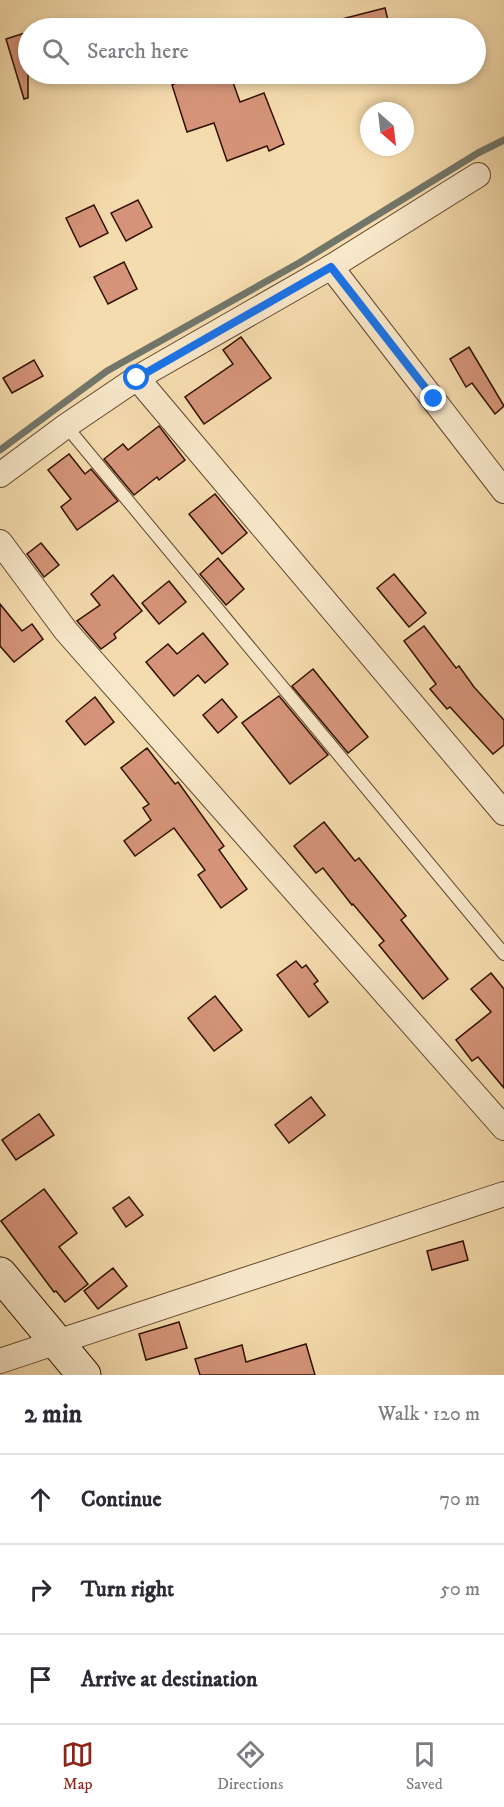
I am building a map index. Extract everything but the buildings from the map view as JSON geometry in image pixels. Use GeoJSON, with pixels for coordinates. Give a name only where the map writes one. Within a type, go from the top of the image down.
{"type":"FeatureCollection","features":[{"type":"Feature","properties":{"kind":"street"},"geometry":{"type":"LineString","coordinates":[[0,475],[66,426],[137,378],[331,267],[478,175]]}},
{"type":"Feature","properties":{"kind":"street"},"geometry":{"type":"LineString","coordinates":[[331,267],[504,491]]}},
{"type":"Feature","properties":{"kind":"street"},"geometry":{"type":"LineString","coordinates":[[137,378],[504,813]]}},
{"type":"Feature","properties":{"kind":"street"},"geometry":{"type":"LineString","coordinates":[[0,542],[66,631],[504,1128]]}},
{"type":"Feature","properties":{"kind":"street"},"geometry":{"type":"LineString","coordinates":[[0,1361],[504,1194]]}},
{"type":"Feature","properties":{"kind":"street"},"geometry":{"type":"LineString","coordinates":[[0,1274],[84,1375]]}},
{"type":"Feature","properties":{"kind":"lane"},"geometry":{"type":"LineString","coordinates":[[66,426],[504,954]]}},
{"type":"Feature","properties":{"kind":"waterway"},"geometry":{"type":"LineString","coordinates":[[0,450],[107,371],[299,263],[478,153],[504,140]]}},
{"type":"Feature","properties":{"kind":"route"},"geometry":{"type":"LineString","coordinates":[[137,378],[331,267],[434,399]]}}]}
